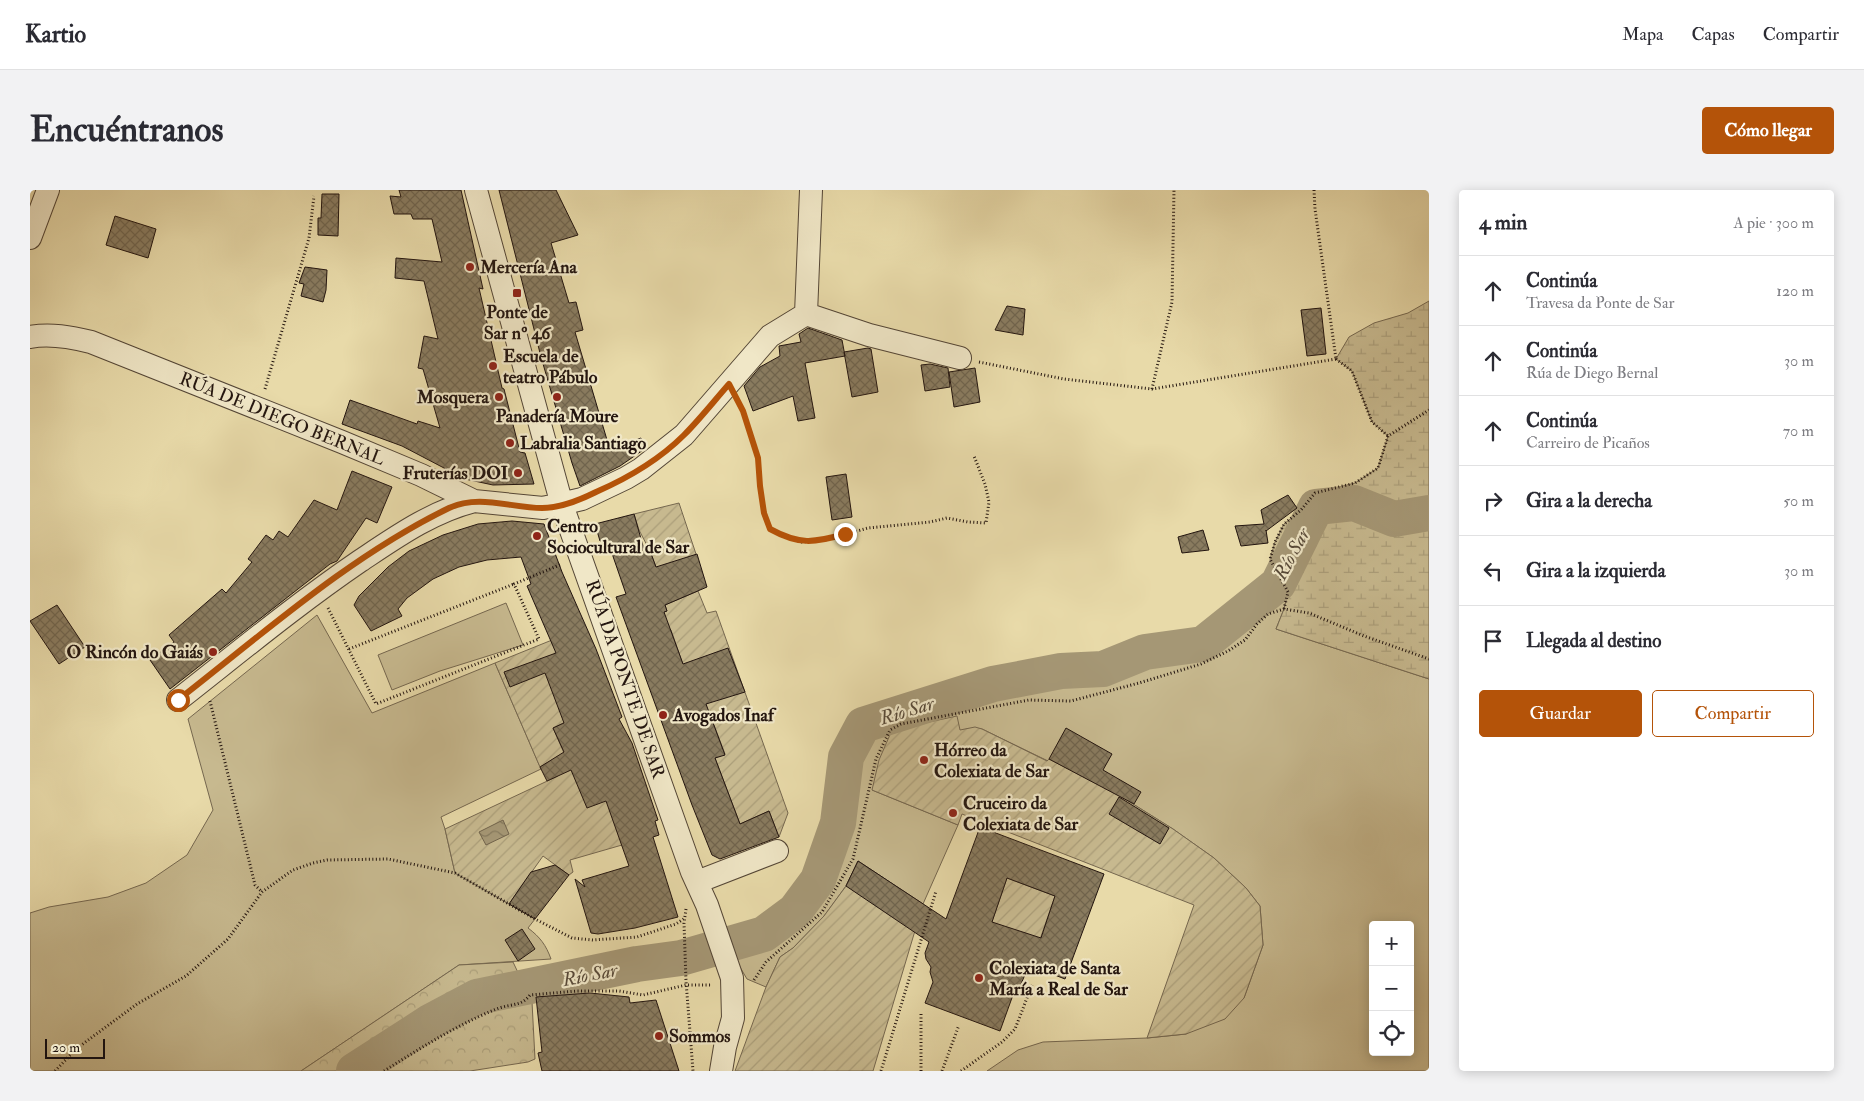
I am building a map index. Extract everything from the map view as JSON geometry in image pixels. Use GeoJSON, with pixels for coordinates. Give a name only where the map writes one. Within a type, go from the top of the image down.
{"type":"FeatureCollection","features":[{"type":"Feature","properties":{"kind":"street"},"geometry":{"type":"LineString","coordinates":[[30,238],[48,190]]}},
{"type":"Feature","properties":{"kind":"street","name":"RÚA DA PONTE DE SAR"},"geometry":{"type":"LineString","coordinates":[[476,190],[562,504],[733,981],[734,1018],[725,1047],[722,1071]]}},
{"type":"Feature","properties":{"kind":"street"},"geometry":{"type":"LineString","coordinates":[[811,190],[806,314],[869,335],[960,358]]}},
{"type":"Feature","properties":{"kind":"street","name":"RÚA DE DIEGO BERNAL"},"geometry":{"type":"LineString","coordinates":[[30,337],[40,335],[69,337],[91,342],[421,475],[474,501],[543,508],[582,499],[641,469],[684,435],[770,336],[806,314]]}},
{"type":"Feature","properties":{"kind":"street"},"geometry":{"type":"LineString","coordinates":[[178,700],[318,590],[401,533],[451,507],[474,501]]}},
{"type":"Feature","properties":{"kind":"street"},"geometry":{"type":"LineString","coordinates":[[697,882],[777,851]]}},
{"type":"Feature","properties":{"kind":"path"},"geometry":{"type":"LineString","coordinates":[[1152,389],[1172,302],[1174,190]]}},
{"type":"Feature","properties":{"kind":"path"},"geometry":{"type":"LineString","coordinates":[[1314,190],[1336,359],[1352,371],[1372,422],[1388,436]]}},
{"type":"Feature","properties":{"kind":"path"},"geometry":{"type":"LineString","coordinates":[[260,409],[309,238],[314,196]]}},
{"type":"Feature","properties":{"kind":"path"},"geometry":{"type":"LineString","coordinates":[[960,358],[1064,379],[1152,389],[1336,359]]}},
{"type":"Feature","properties":{"kind":"path"},"geometry":{"type":"LineString","coordinates":[[729,384],[743,411],[758,458],[764,513],[770,529],[782,536],[802,542],[825,540],[868,528],[930,522],[947,518],[986,523],[989,502],[985,484],[974,456]]}},
{"type":"Feature","properties":{"kind":"path"},"geometry":{"type":"LineString","coordinates":[[1284,609],[1288,592],[1270,560],[1275,542],[1284,524],[1302,510],[1315,493],[1355,483],[1378,468],[1388,436],[1429,410]]}},
{"type":"Feature","properties":{"kind":"path"},"geometry":{"type":"LineString","coordinates":[[348,649],[582,556]]}},
{"type":"Feature","properties":{"kind":"path"},"geometry":{"type":"LineString","coordinates":[[328,609],[376,704],[539,639],[514,584]]}},
{"type":"Feature","properties":{"kind":"path"},"geometry":{"type":"LineString","coordinates":[[384,1071],[475,1019],[501,1007],[524,1002],[530,995],[578,991],[620,992],[643,995],[686,985],[733,981],[752,982],[766,962],[822,912],[853,859],[876,759],[890,730],[901,724],[1030,700],[1071,701],[1175,672],[1201,664],[1228,651],[1245,640],[1257,624],[1268,614],[1284,609],[1309,613],[1364,636],[1429,659]]}},
{"type":"Feature","properties":{"kind":"path"},"geometry":{"type":"LineString","coordinates":[[205,679],[255,885],[262,892]]}},
{"type":"Feature","properties":{"kind":"path"},"geometry":{"type":"LineString","coordinates":[[55,1071],[76,1050],[137,1004],[186,976],[228,939],[262,892],[293,870],[327,860],[388,859],[455,873],[572,938],[593,940],[637,937],[676,924],[685,918],[686,985],[693,1071]]}},
{"type":"Feature","properties":{"kind":"path"},"geometry":{"type":"LineString","coordinates":[[880,1071],[936,891]]}},
{"type":"Feature","properties":{"kind":"path"},"geometry":{"type":"LineString","coordinates":[[961,1071],[1002,1042],[1014,1029],[1032,985]]}},
{"type":"Feature","properties":{"kind":"path"},"geometry":{"type":"LineString","coordinates":[[921,1013],[921,1071]]}},
{"type":"Feature","properties":{"kind":"path"},"geometry":{"type":"LineString","coordinates":[[942,1071],[959,1025]]}},
{"type":"Feature","properties":{"kind":"green space"},"geometry":{"type":"Polygon","coordinates":[[[1429,301],[1429,679],[1276,629],[1288,592],[1270,559],[1275,542],[1284,524],[1301,510],[1315,493],[1355,483],[1378,468],[1388,436],[1372,422],[1352,371],[1336,359],[1349,337],[1374,323],[1408,313],[1429,301]]]}},
{"type":"Feature","properties":{"kind":"green space"},"geometry":{"type":"Polygon","coordinates":[[[679,503],[696,554],[661,582],[634,514],[679,503]]]}},
{"type":"Feature","properties":{"kind":"green space"},"geometry":{"type":"Polygon","coordinates":[[[1284,585],[1288,592],[1276,629],[1429,679],[1429,1071],[987,1071],[1018,1050],[1043,1042],[1147,1038],[1186,1034],[1244,998],[1263,945],[1260,906],[1246,888],[1214,858],[1173,829],[1117,794],[1049,759],[1048,761],[982,729],[960,731],[872,790],[958,825],[923,904],[858,861],[846,886],[824,916],[793,948],[780,957],[766,987],[747,979],[734,957],[748,954],[804,916],[823,881],[844,822],[851,757],[867,728],[993,691],[1062,678],[1101,677],[1145,660],[1206,652],[1284,585]]]}},
{"type":"Feature","properties":{"kind":"green space"},"geometry":{"type":"Polygon","coordinates":[[[698,591],[707,613],[716,611],[788,813],[779,837],[769,811],[740,824],[715,758],[725,754],[714,725],[705,728],[671,630],[656,615],[667,611],[665,605],[698,591]]]}},
{"type":"Feature","properties":{"kind":"green space"},"geometry":{"type":"Polygon","coordinates":[[[506,603],[523,645],[440,671],[392,690],[378,655],[506,603]]]}},
{"type":"Feature","properties":{"kind":"green space"},"geometry":{"type":"Polygon","coordinates":[[[317,615],[372,713],[495,663],[541,769],[441,817],[455,873],[535,919],[528,928],[542,942],[551,959],[459,965],[301,1071],[30,1071],[30,913],[49,907],[108,897],[146,883],[187,855],[213,810],[188,719],[317,615]]]}},
{"type":"Feature","properties":{"kind":"green space"},"geometry":{"type":"Polygon","coordinates":[[[557,638],[565,722],[553,728],[564,753],[591,752],[622,845],[570,860],[573,872],[569,875],[543,856],[509,904],[455,873],[445,829],[558,776],[552,760],[540,767],[495,663],[557,638]]]}},
{"type":"Feature","properties":{"kind":"green space"},"geometry":{"type":"Polygon","coordinates":[[[957,716],[960,730],[975,727],[982,729],[1047,761],[1049,759],[1117,794],[1173,829],[1214,858],[1246,888],[1260,906],[1263,945],[1244,998],[1225,1019],[1186,1034],[1147,1038],[1194,905],[962,814],[958,825],[872,790],[879,760],[892,730],[957,716]]]}},
{"type":"Feature","properties":{"kind":"green space"},"geometry":{"type":"Polygon","coordinates":[[[858,861],[923,904],[873,1071],[735,1071],[766,987],[780,957],[793,948],[824,916],[846,886],[858,861]]]}},
{"type":"Feature","properties":{"kind":"green space"},"geometry":{"type":"Polygon","coordinates":[[[1007,878],[1055,896],[1037,948],[989,930],[1007,878]]]}},
{"type":"Feature","properties":{"kind":"green space"},"geometry":{"type":"Polygon","coordinates":[[[513,962],[532,1002],[535,1059],[528,1062],[470,1071],[301,1071],[459,965],[513,962]]]}},
{"type":"Feature","properties":{"kind":"water"},"geometry":{"type":"Polygon","coordinates":[[[503,820],[509,834],[486,845],[479,832],[503,820]]]}},
{"type":"Feature","properties":{"kind":"building"},"geometry":{"type":"Polygon","coordinates":[[[399,190],[461,190],[483,289],[479,288],[502,388],[504,389],[520,452],[525,453],[534,484],[493,485],[465,479],[402,446],[342,424],[350,400],[417,424],[418,421],[440,428],[423,369],[418,368],[424,336],[438,339],[424,281],[395,278],[396,258],[442,262],[432,219],[413,219],[411,214],[394,214],[390,196],[401,197],[399,190]]]}},
{"type":"Feature","properties":{"kind":"building"},"geometry":{"type":"Polygon","coordinates":[[[499,190],[556,190],[578,235],[551,243],[569,303],[576,302],[583,330],[575,332],[610,450],[641,438],[646,448],[620,466],[580,486],[541,357],[499,190]]]}},
{"type":"Feature","properties":{"kind":"building"},"geometry":{"type":"Polygon","coordinates":[[[322,194],[339,194],[338,236],[318,235],[318,218],[321,218],[322,194]]]}},
{"type":"Feature","properties":{"kind":"building"},"geometry":{"type":"Polygon","coordinates":[[[115,216],[156,229],[148,258],[106,245],[115,216]]]}},
{"type":"Feature","properties":{"kind":"building"},"geometry":{"type":"Polygon","coordinates":[[[305,267],[327,270],[323,302],[301,296],[304,284],[299,283],[305,267]]]}},
{"type":"Feature","properties":{"kind":"building"},"geometry":{"type":"Polygon","coordinates":[[[1007,306],[1025,309],[1023,335],[995,330],[1007,306]]]}},
{"type":"Feature","properties":{"kind":"building"},"geometry":{"type":"Polygon","coordinates":[[[1321,308],[1326,354],[1307,356],[1301,310],[1321,308]]]}},
{"type":"Feature","properties":{"kind":"building"},"geometry":{"type":"Polygon","coordinates":[[[808,328],[842,340],[845,356],[805,363],[815,418],[798,421],[793,396],[753,411],[744,386],[760,367],[780,356],[779,346],[801,342],[799,334],[808,328]]]}},
{"type":"Feature","properties":{"kind":"building"},"geometry":{"type":"Polygon","coordinates":[[[871,349],[878,392],[852,397],[844,352],[871,349]]]}},
{"type":"Feature","properties":{"kind":"building"},"geometry":{"type":"Polygon","coordinates":[[[930,364],[948,368],[950,387],[925,391],[921,365],[930,364]]]}},
{"type":"Feature","properties":{"kind":"building"},"geometry":{"type":"Polygon","coordinates":[[[975,368],[980,402],[954,407],[949,372],[975,368]]]}},
{"type":"Feature","properties":{"kind":"building"},"geometry":{"type":"Polygon","coordinates":[[[352,471],[392,487],[377,523],[366,518],[337,561],[330,564],[170,689],[150,660],[174,642],[169,635],[222,589],[226,593],[252,562],[248,559],[266,535],[273,540],[279,531],[288,537],[314,500],[337,510],[352,471]]]}},
{"type":"Feature","properties":{"kind":"building"},"geometry":{"type":"Polygon","coordinates":[[[846,474],[852,517],[832,520],[826,477],[846,474]]]}},
{"type":"Feature","properties":{"kind":"building"},"geometry":{"type":"Polygon","coordinates":[[[1288,495],[1297,508],[1266,531],[1268,543],[1241,546],[1235,526],[1264,524],[1261,510],[1288,495]]]}},
{"type":"Feature","properties":{"kind":"building"},"geometry":{"type":"Polygon","coordinates":[[[634,514],[645,553],[650,551],[656,567],[697,554],[707,587],[665,605],[667,611],[664,612],[683,664],[728,648],[745,692],[706,704],[725,755],[715,758],[740,824],[769,811],[779,837],[720,859],[712,855],[692,805],[616,597],[626,594],[607,539],[600,541],[595,524],[634,514]]]}},
{"type":"Feature","properties":{"kind":"building"},"geometry":{"type":"Polygon","coordinates":[[[512,521],[544,524],[562,572],[596,649],[622,717],[619,719],[632,743],[658,820],[655,821],[659,835],[653,837],[678,917],[635,928],[598,934],[591,933],[575,879],[585,887],[582,880],[629,866],[606,801],[587,808],[571,770],[547,781],[540,767],[564,752],[553,728],[564,723],[545,673],[510,687],[504,672],[556,653],[527,586],[531,584],[521,557],[487,560],[459,567],[433,579],[407,598],[398,609],[402,616],[371,631],[354,605],[359,596],[388,567],[409,551],[443,535],[478,524],[512,521]]]}},
{"type":"Feature","properties":{"kind":"building"},"geometry":{"type":"Polygon","coordinates":[[[1203,530],[1209,550],[1182,553],[1178,537],[1203,530]]]}},
{"type":"Feature","properties":{"kind":"building"},"geometry":{"type":"Polygon","coordinates":[[[57,605],[85,647],[59,664],[30,621],[57,605]]]}},
{"type":"Feature","properties":{"kind":"building"},"geometry":{"type":"Polygon","coordinates":[[[1066,728],[1112,754],[1103,770],[1141,792],[1134,804],[1049,759],[1066,728]]]}},
{"type":"Feature","properties":{"kind":"building"},"geometry":{"type":"Polygon","coordinates":[[[1119,797],[1169,828],[1160,844],[1109,814],[1119,797]]]}},
{"type":"Feature","properties":{"kind":"building"},"geometry":{"type":"Polygon","coordinates":[[[980,827],[1104,874],[1065,979],[1029,965],[1016,996],[1013,995],[1000,1031],[925,1003],[933,982],[930,972],[931,967],[925,953],[929,942],[846,886],[858,861],[946,919],[980,827]],[[1007,878],[992,922],[1041,938],[1055,896],[1007,878]]]}},
{"type":"Feature","properties":{"kind":"building"},"geometry":{"type":"Polygon","coordinates":[[[555,865],[569,875],[535,919],[509,904],[531,872],[555,865]]]}},
{"type":"Feature","properties":{"kind":"building"},"geometry":{"type":"Polygon","coordinates":[[[522,929],[535,949],[518,961],[505,940],[522,929]]]}},
{"type":"Feature","properties":{"kind":"building"},"geometry":{"type":"Polygon","coordinates":[[[590,993],[629,997],[630,1003],[656,1000],[679,1071],[542,1071],[538,1053],[542,1052],[536,997],[590,993]]]}},
{"type":"Feature","properties":{"kind":"waterway","name":"Río Sar"},"geometry":{"type":"LineString","coordinates":[[354,1071],[430,1022],[477,997],[637,964],[681,958],[764,934],[795,911],[818,880],[838,823],[846,757],[863,725],[993,684],[1061,671],[1103,669],[1145,652],[1203,644],[1278,584],[1316,507],[1354,503],[1394,519],[1429,513]]}},
{"type":"Feature","properties":{"kind":"place","name":"Mercería Ana"},"geometry":{"type":"Point","coordinates":[470,267]}},
{"type":"Feature","properties":{"kind":"place","name":"Ponte de Sar nº 46"},"geometry":{"type":"Point","coordinates":[517,293]}},
{"type":"Feature","properties":{"kind":"place","name":"Escuela de teatro Pábulo"},"geometry":{"type":"Point","coordinates":[493,366]}},
{"type":"Feature","properties":{"kind":"place","name":"Mosquera"},"geometry":{"type":"Point","coordinates":[499,397]}},
{"type":"Feature","properties":{"kind":"place","name":"Panadería Moure"},"geometry":{"type":"Point","coordinates":[557,397]}},
{"type":"Feature","properties":{"kind":"place","name":"Labralia Santiago"},"geometry":{"type":"Point","coordinates":[510,443]}},
{"type":"Feature","properties":{"kind":"place","name":"Fruterías DOI"},"geometry":{"type":"Point","coordinates":[518,473]}},
{"type":"Feature","properties":{"kind":"place","name":"Centro Sociocultural de Sar"},"geometry":{"type":"Point","coordinates":[537,536]}},
{"type":"Feature","properties":{"kind":"place","name":"O Rincón do Gaiás"},"geometry":{"type":"Point","coordinates":[213,652]}},
{"type":"Feature","properties":{"kind":"place","name":"Avogados Inaf"},"geometry":{"type":"Point","coordinates":[663,715]}},
{"type":"Feature","properties":{"kind":"place","name":"Hórreo da Colexiata de Sar"},"geometry":{"type":"Point","coordinates":[924,760]}},
{"type":"Feature","properties":{"kind":"place","name":"Cruceiro da Colexiata de Sar"},"geometry":{"type":"Point","coordinates":[953,813]}},
{"type":"Feature","properties":{"kind":"place","name":"Colexiata de Santa María a Real de Sar"},"geometry":{"type":"Point","coordinates":[979,978]}},
{"type":"Feature","properties":{"kind":"place","name":"Sommos"},"geometry":{"type":"Point","coordinates":[659,1036]}},
{"type":"Feature","properties":{"kind":"route"},"geometry":{"type":"LineString","coordinates":[[178,700],[318,590],[401,533],[451,507],[474,501],[543,508],[582,499],[626,478],[672,445],[684,435],[729,384],[743,411],[751,433],[758,458],[764,513],[770,529],[782,536],[802,542],[825,540],[845,534]]}}]}
